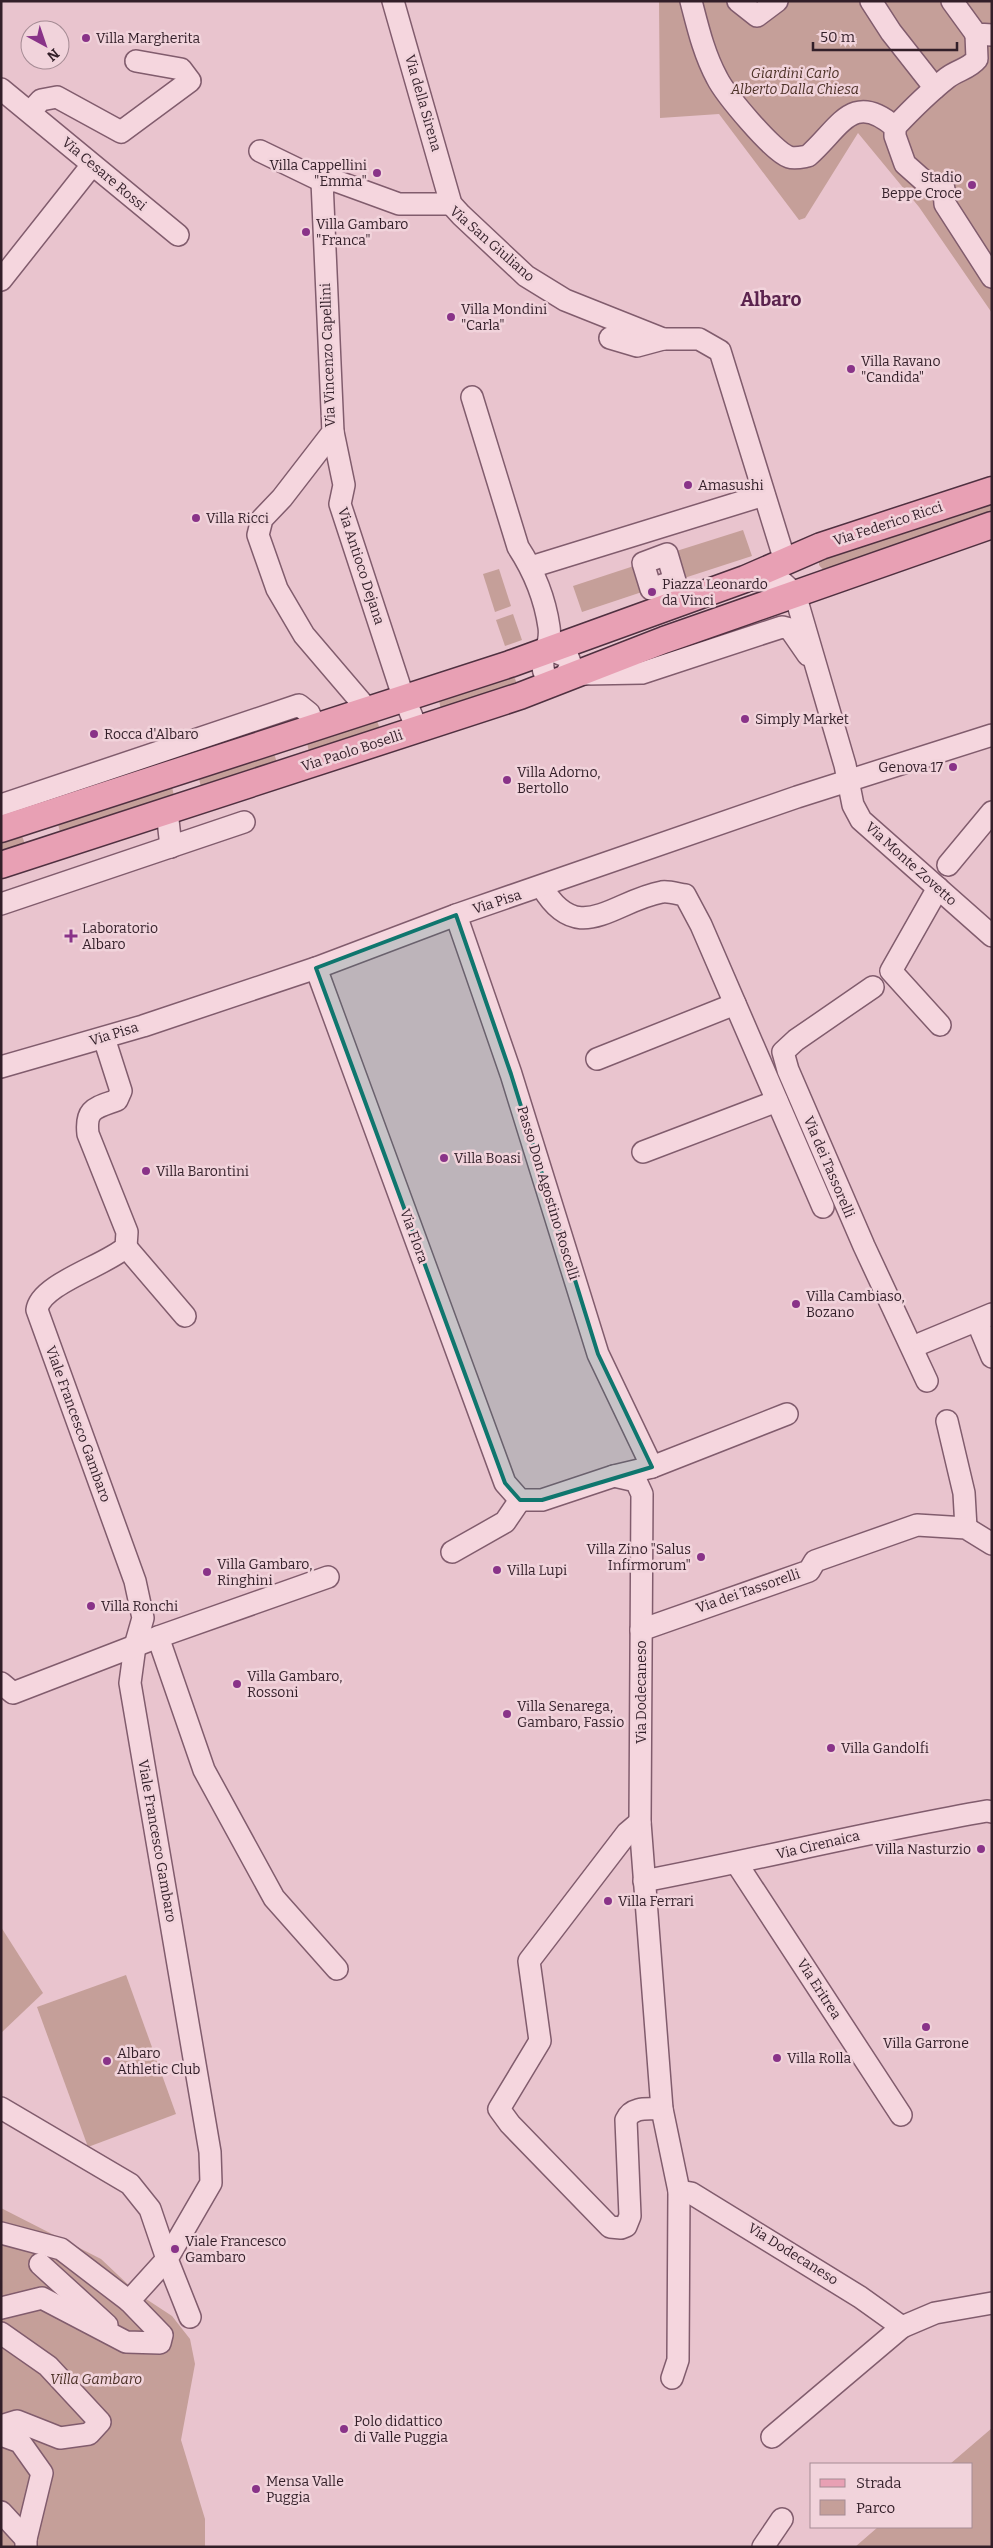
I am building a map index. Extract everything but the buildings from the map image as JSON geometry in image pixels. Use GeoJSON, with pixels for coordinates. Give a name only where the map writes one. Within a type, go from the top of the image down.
{"type":"FeatureCollection","features":[{"type":"Feature","properties":{"kind":"main road","name":"Via Federico Ricci"},"geometry":{"type":"LineString","coordinates":[[785,561],[821,546],[992,490]]}},
{"type":"Feature","properties":{"kind":"main road"},"geometry":{"type":"LineString","coordinates":[[557,682],[664,640],[992,525]]}},
{"type":"Feature","properties":{"kind":"main road"},"geometry":{"type":"LineString","coordinates":[[1,829],[510,664],[746,579],[785,561]]}},
{"type":"Feature","properties":{"kind":"main road","name":"Via Paolo Boselli"},"geometry":{"type":"LineString","coordinates":[[1,865],[557,682]]}},
{"type":"Feature","properties":{"kind":"street","name":"Via della Sirena"},"geometry":{"type":"LineString","coordinates":[[393,1],[451,204]]}},
{"type":"Feature","properties":{"kind":"street"},"geometry":{"type":"LineString","coordinates":[[691,1],[704,49],[717,80],[742,113],[777,150],[788,157],[808,156],[852,112],[870,111],[881,115],[895,127]]}},
{"type":"Feature","properties":{"kind":"street"},"geometry":{"type":"LineString","coordinates":[[738,1],[757,16],[777,1]]}},
{"type":"Feature","properties":{"kind":"street"},"geometry":{"type":"LineString","coordinates":[[871,1],[891,32],[935,88]]}},
{"type":"Feature","properties":{"kind":"street"},"geometry":{"type":"LineString","coordinates":[[952,1],[984,35],[984,62],[972,65],[949,76],[895,127],[895,136],[905,164],[923,180],[944,189],[945,204],[992,277]]}},
{"type":"Feature","properties":{"kind":"street"},"geometry":{"type":"LineString","coordinates":[[30,112],[41,100],[57,97],[121,132],[190,81],[181,69],[136,60]]}},
{"type":"Feature","properties":{"kind":"street","name":"Via Cesare Rossi"},"geometry":{"type":"LineString","coordinates":[[1,88],[178,235]]}},
{"type":"Feature","properties":{"kind":"street","name":"Via San Giuliano"},"geometry":{"type":"LineString","coordinates":[[260,151],[322,181],[336,181],[399,204],[451,204],[526,276],[565,300],[662,339]]}},
{"type":"Feature","properties":{"kind":"street"},"geometry":{"type":"LineString","coordinates":[[1,280],[92,165]]}},
{"type":"Feature","properties":{"kind":"street","name":"Via Vincenzo Capellini"},"geometry":{"type":"LineString","coordinates":[[322,181],[332,422],[282,498],[262,519],[258,535],[277,589],[304,635],[368,710]]}},
{"type":"Feature","properties":{"kind":"street","name":"Via San Giuliano"},"geometry":{"type":"LineString","coordinates":[[610,338],[637,346],[662,339],[686,337],[699,339],[720,351],[764,495]]}},
{"type":"Feature","properties":{"kind":"street"},"geometry":{"type":"LineString","coordinates":[[472,397],[518,547],[531,567],[549,625],[548,649],[568,657],[571,665],[557,682]]}},
{"type":"Feature","properties":{"kind":"street","name":"Via Antioco Dejana"},"geometry":{"type":"LineString","coordinates":[[332,422],[344,485],[340,504],[405,699],[417,729]]}},
{"type":"Feature","properties":{"kind":"street"},"geometry":{"type":"LineString","coordinates":[[531,567],[764,495],[785,561]]}},
{"type":"Feature","properties":{"kind":"street"},"geometry":{"type":"LineString","coordinates":[[557,682],[642,674],[782,627],[800,633],[795,594],[783,583],[746,579]]}},
{"type":"Feature","properties":{"kind":"street","name":"Via Monte Zovetto"},"geometry":{"type":"LineString","coordinates":[[800,633],[814,664],[849,780],[853,805],[861,820],[992,936]]}},
{"type":"Feature","properties":{"kind":"street"},"geometry":{"type":"LineString","coordinates":[[1,805],[299,705],[309,713],[315,727]]}},
{"type":"Feature","properties":{"kind":"street","name":"Via Pisa"},"geometry":{"type":"LineString","coordinates":[[1,1067],[104,1038],[316,968],[456,915],[849,780],[992,735]]}},
{"type":"Feature","properties":{"kind":"street"},"geometry":{"type":"LineString","coordinates":[[167,811],[171,847]]}},
{"type":"Feature","properties":{"kind":"street"},"geometry":{"type":"LineString","coordinates":[[948,865],[992,812]]}},
{"type":"Feature","properties":{"kind":"street"},"geometry":{"type":"LineString","coordinates":[[1,904],[244,822]]}},
{"type":"Feature","properties":{"kind":"street"},"geometry":{"type":"LineString","coordinates":[[542,887],[549,899],[567,916],[589,918],[663,892],[685,895],[701,925],[823,1207]]}},
{"type":"Feature","properties":{"kind":"street"},"geometry":{"type":"LineString","coordinates":[[938,888],[891,971],[940,1025]]}},
{"type":"Feature","properties":{"kind":"street","name":"Passo Don Agostino Roscelli"},"geometry":{"type":"LineString","coordinates":[[456,915],[511,1074],[598,1354],[652,1467]]}},
{"type":"Feature","properties":{"kind":"street","name":"Via Flora"},"geometry":{"type":"LineString","coordinates":[[316,968],[505,1483],[520,1500]]}},
{"type":"Feature","properties":{"kind":"street","name":"Via dei Tassorelli"},"geometry":{"type":"LineString","coordinates":[[873,987],[796,1040],[783,1052],[788,1070],[860,1237],[927,1381]]}},
{"type":"Feature","properties":{"kind":"street"},"geometry":{"type":"LineString","coordinates":[[597,1059],[735,1004]]}},
{"type":"Feature","properties":{"kind":"street"},"geometry":{"type":"LineString","coordinates":[[104,1038],[121,1091],[117,1100],[92,1110],[86,1120],[88,1134],[127,1232],[126,1248],[185,1316]]}},
{"type":"Feature","properties":{"kind":"street"},"geometry":{"type":"LineString","coordinates":[[643,1152],[777,1101]]}},
{"type":"Feature","properties":{"kind":"street","name":"Viale Francesco Gambaro"},"geometry":{"type":"LineString","coordinates":[[126,1248],[119,1254],[77,1275],[46,1295],[38,1304],[37,1310],[135,1581],[143,1618],[135,1646],[130,1683],[210,2152],[211,2183],[166,2259],[129,2301]]}},
{"type":"Feature","properties":{"kind":"street"},"geometry":{"type":"LineString","coordinates":[[922,1343],[984,1318],[992,1357]]}},
{"type":"Feature","properties":{"kind":"street"},"geometry":{"type":"LineString","coordinates":[[452,1552],[505,1522],[520,1500],[542,1500],[614,1476],[652,1467],[787,1414]]}},
{"type":"Feature","properties":{"kind":"street"},"geometry":{"type":"LineString","coordinates":[[947,1421],[964,1493],[966,1528]]}},
{"type":"Feature","properties":{"kind":"street","name":"Via Dodecaneso"},"geometry":{"type":"LineString","coordinates":[[614,1476],[636,1482],[642,1494],[640,1822],[662,2109],[679,2191],[678,2360],[672,2378]]}},
{"type":"Feature","properties":{"kind":"street","name":"Via dei Tassorelli"},"geometry":{"type":"LineString","coordinates":[[641,1630],[809,1571],[814,1561],[917,1525],[966,1528],[992,1544]]}},
{"type":"Feature","properties":{"kind":"street"},"geometry":{"type":"LineString","coordinates":[[1,1683],[13,1693],[158,1637],[328,1577]]}},
{"type":"Feature","properties":{"kind":"street"},"geometry":{"type":"LineString","coordinates":[[158,1637],[209,1779],[274,1898],[337,1969]]}},
{"type":"Feature","properties":{"kind":"street","name":"Via Cirenaica"},"geometry":{"type":"LineString","coordinates":[[644,1881],[737,1864],[929,1821],[987,1810],[992,1812]]}},
{"type":"Feature","properties":{"kind":"street"},"geometry":{"type":"LineString","coordinates":[[640,1822],[627,1833],[529,1961],[540,2041],[499,2109],[510,2124],[610,2227],[621,2228],[629,2222],[626,2120],[629,2114],[636,2110],[662,2109]]}},
{"type":"Feature","properties":{"kind":"street","name":"Via Eritrea"},"geometry":{"type":"LineString","coordinates":[[737,1864],[901,2115]]}},
{"type":"Feature","properties":{"kind":"street"},"geometry":{"type":"LineString","coordinates":[[1,2108],[130,2184],[150,2209],[166,2259],[190,2316]]}},
{"type":"Feature","properties":{"kind":"street","name":"Via Dodecaneso"},"geometry":{"type":"LineString","coordinates":[[679,2191],[691,2193],[759,2233],[860,2297],[902,2328]]}},
{"type":"Feature","properties":{"kind":"street"},"geometry":{"type":"LineString","coordinates":[[1,2308],[42,2298],[126,2342],[160,2343],[162,2335],[129,2301],[60,2249],[2,2234]]}},
{"type":"Feature","properties":{"kind":"street"},"geometry":{"type":"LineString","coordinates":[[40,2264],[126,2342]]}},
{"type":"Feature","properties":{"kind":"street"},"geometry":{"type":"LineString","coordinates":[[772,2437],[902,2328],[935,2313],[992,2303]]}},
{"type":"Feature","properties":{"kind":"street"},"geometry":{"type":"LineString","coordinates":[[1,2333],[48,2366],[100,2422],[89,2434],[60,2438],[17,2421],[1,2426]]}},
{"type":"Feature","properties":{"kind":"street"},"geometry":{"type":"LineString","coordinates":[[1,2435],[20,2442],[42,2473],[26,2543]]}},
{"type":"Feature","properties":{"kind":"street"},"geometry":{"type":"LineString","coordinates":[[1,2512],[26,2543]]}},
{"type":"Feature","properties":{"kind":"street"},"geometry":{"type":"LineString","coordinates":[[763,2547],[782,2519]]}},
{"type":"Feature","properties":{"kind":"highlighted area"},"geometry":{"type":"Polygon","coordinates":[[[456,915],[511,1074],[598,1354],[652,1467],[542,1500],[520,1500],[505,1483],[316,968],[456,915]]]}},
{"type":"Feature","properties":{"kind":"green space","name":"Giardini Carlo Alberto Dalla Chiesa"},"geometry":{"type":"Polygon","coordinates":[[[659,1],[992,1],[992,313],[919,207],[858,133],[805,218],[799,220],[719,114],[660,118],[659,1]]]}},
{"type":"Feature","properties":{"kind":"green space"},"geometry":{"type":"Polygon","coordinates":[[[992,503],[992,515],[825,572],[819,565],[819,561],[992,503]]]}},
{"type":"Feature","properties":{"kind":"green space"},"geometry":{"type":"Polygon","coordinates":[[[743,530],[752,556],[675,581],[667,554],[743,530]]]}},
{"type":"Feature","properties":{"kind":"green space"},"geometry":{"type":"Polygon","coordinates":[[[643,563],[651,589],[582,612],[573,586],[643,563]]]}},
{"type":"Feature","properties":{"kind":"green space"},"geometry":{"type":"Polygon","coordinates":[[[499,569],[511,606],[495,612],[483,574],[499,569]]]}},
{"type":"Feature","properties":{"kind":"green space"},"geometry":{"type":"Polygon","coordinates":[[[513,614],[522,640],[505,646],[496,620],[513,614]]]}},
{"type":"Feature","properties":{"kind":"green space"},"geometry":{"type":"Polygon","coordinates":[[[514,676],[517,684],[441,709],[439,701],[514,676]]]}},
{"type":"Feature","properties":{"kind":"green space"},"geometry":{"type":"Polygon","coordinates":[[[377,721],[380,729],[309,752],[307,743],[377,721]]]}},
{"type":"Feature","properties":{"kind":"green space"},"geometry":{"type":"Polygon","coordinates":[[[274,754],[277,762],[201,787],[199,779],[274,754]]]}},
{"type":"Feature","properties":{"kind":"green space"},"geometry":{"type":"Polygon","coordinates":[[[172,787],[174,796],[60,832],[58,824],[172,787]]]}},
{"type":"Feature","properties":{"kind":"green space"},"geometry":{"type":"Polygon","coordinates":[[[22,836],[25,844],[1,852],[1,842],[22,836]]]}},
{"type":"Feature","properties":{"kind":"green space"},"geometry":{"type":"Polygon","coordinates":[[[1,1927],[43,1993],[1,2033],[1,1927]]]}},
{"type":"Feature","properties":{"kind":"green space","name":"Albaro Athletic Club"},"geometry":{"type":"Polygon","coordinates":[[[126,1975],[176,2114],[88,2147],[37,2007],[126,1975]]]}},
{"type":"Feature","properties":{"kind":"green space","name":"Villa Gambaro"},"geometry":{"type":"Polygon","coordinates":[[[1,2208],[101,2259],[137,2293],[172,2316],[190,2339],[195,2364],[181,2440],[205,2519],[205,2547],[1,2547],[1,2208]]]}},
{"type":"Feature","properties":{"kind":"green space"},"geometry":{"type":"Polygon","coordinates":[[[992,2428],[992,2547],[855,2547],[877,2528],[973,2528],[973,2463],[951,2463],[992,2428]]]}},
{"type":"Feature","properties":{"kind":"place","name":"Villa Margherita"},"geometry":{"type":"Point","coordinates":[86,38]}},
{"type":"Feature","properties":{"kind":"place","name":"Villa Cappellini \"Emma\""},"geometry":{"type":"Point","coordinates":[377,173]}},
{"type":"Feature","properties":{"kind":"place","name":"Stadio Beppe Croce"},"geometry":{"type":"Point","coordinates":[972,185]}},
{"type":"Feature","properties":{"kind":"place","name":"Villa Gambaro \"Franca\""},"geometry":{"type":"Point","coordinates":[306,232]}},
{"type":"Feature","properties":{"kind":"place","name":"Villa Mondini \"Carla\""},"geometry":{"type":"Point","coordinates":[451,317]}},
{"type":"Feature","properties":{"kind":"place","name":"Villa Ravano \"Candida\""},"geometry":{"type":"Point","coordinates":[851,369]}},
{"type":"Feature","properties":{"kind":"place","name":"Amasushi"},"geometry":{"type":"Point","coordinates":[688,485]}},
{"type":"Feature","properties":{"kind":"place","name":"Villa Ricci"},"geometry":{"type":"Point","coordinates":[196,518]}},
{"type":"Feature","properties":{"kind":"place","name":"Piazza Leonardo da Vinci"},"geometry":{"type":"Point","coordinates":[652,592]}},
{"type":"Feature","properties":{"kind":"place","name":"Simply Market"},"geometry":{"type":"Point","coordinates":[745,719]}},
{"type":"Feature","properties":{"kind":"place","name":"Rocca d'Albaro"},"geometry":{"type":"Point","coordinates":[94,734]}},
{"type":"Feature","properties":{"kind":"place","name":"Genova 17"},"geometry":{"type":"Point","coordinates":[953,767]}},
{"type":"Feature","properties":{"kind":"place","name":"Villa Adorno, Bertollo"},"geometry":{"type":"Point","coordinates":[507,780]}},
{"type":"Feature","properties":{"kind":"place","name":"Laboratorio Albaro"},"geometry":{"type":"Point","coordinates":[71,936]}},
{"type":"Feature","properties":{"kind":"place","name":"Villa Boasi"},"geometry":{"type":"Point","coordinates":[444,1158]}},
{"type":"Feature","properties":{"kind":"place","name":"Villa Barontini"},"geometry":{"type":"Point","coordinates":[146,1171]}},
{"type":"Feature","properties":{"kind":"place","name":"Villa Cambiaso, Bozano"},"geometry":{"type":"Point","coordinates":[796,1304]}},
{"type":"Feature","properties":{"kind":"place","name":"Villa Zino \"Salus Infirmorum\""},"geometry":{"type":"Point","coordinates":[701,1557]}},
{"type":"Feature","properties":{"kind":"place","name":"Villa Lupi"},"geometry":{"type":"Point","coordinates":[497,1570]}},
{"type":"Feature","properties":{"kind":"place","name":"Villa Gambaro, Ringhini"},"geometry":{"type":"Point","coordinates":[207,1572]}},
{"type":"Feature","properties":{"kind":"place","name":"Villa Ronchi"},"geometry":{"type":"Point","coordinates":[91,1606]}},
{"type":"Feature","properties":{"kind":"place","name":"Villa Gambaro, Rossoni"},"geometry":{"type":"Point","coordinates":[237,1684]}},
{"type":"Feature","properties":{"kind":"place","name":"Villa Senarega, Gambaro, Fassio"},"geometry":{"type":"Point","coordinates":[507,1714]}},
{"type":"Feature","properties":{"kind":"place","name":"Villa Gandolfi"},"geometry":{"type":"Point","coordinates":[831,1748]}},
{"type":"Feature","properties":{"kind":"place","name":"Villa Nasturzio"},"geometry":{"type":"Point","coordinates":[981,1849]}},
{"type":"Feature","properties":{"kind":"place","name":"Villa Ferrari"},"geometry":{"type":"Point","coordinates":[608,1901]}},
{"type":"Feature","properties":{"kind":"place","name":"Villa Garrone"},"geometry":{"type":"Point","coordinates":[926,2027]}},
{"type":"Feature","properties":{"kind":"place","name":"Villa Rolla"},"geometry":{"type":"Point","coordinates":[777,2058]}},
{"type":"Feature","properties":{"kind":"place","name":"Albaro Athletic Club"},"geometry":{"type":"Point","coordinates":[107,2061]}},
{"type":"Feature","properties":{"kind":"place","name":"Viale Francesco Gambaro"},"geometry":{"type":"Point","coordinates":[175,2249]}},
{"type":"Feature","properties":{"kind":"place","name":"Polo didattico di Valle Puggia"},"geometry":{"type":"Point","coordinates":[344,2429]}},
{"type":"Feature","properties":{"kind":"place","name":"Mensa Valle Puggia"},"geometry":{"type":"Point","coordinates":[256,2489]}},
{"type":"Feature","properties":{"kind":"district","name":"Albaro"},"geometry":{"type":"Point","coordinates":[771,299]}}]}
